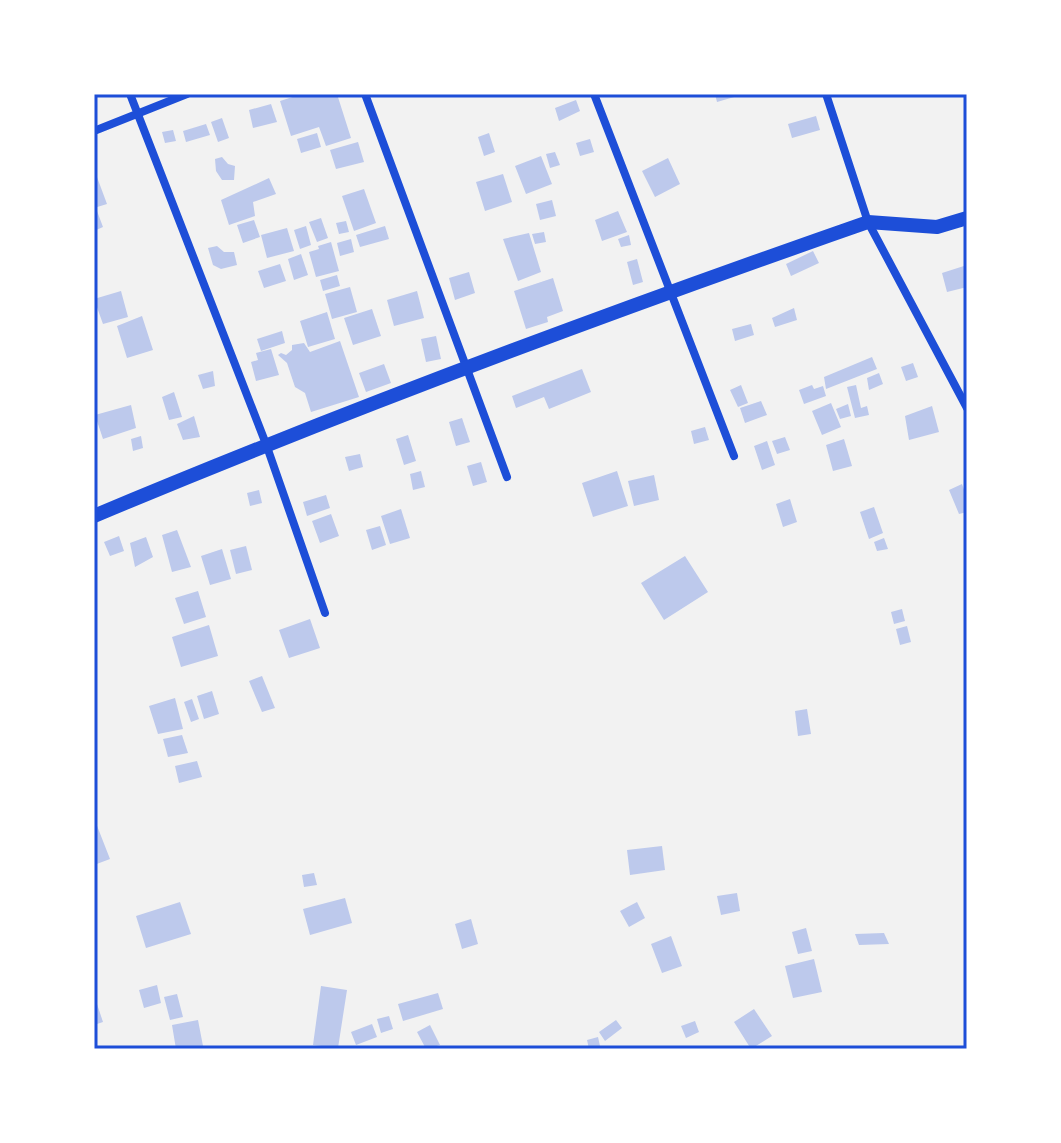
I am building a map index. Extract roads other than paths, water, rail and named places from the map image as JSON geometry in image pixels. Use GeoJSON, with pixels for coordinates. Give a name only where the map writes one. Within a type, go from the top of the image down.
{"type":"FeatureCollection","features":[{"type":"Feature","properties":{"kind":"street"},"geometry":{"type":"LineString","coordinates":[[130,94],[266,444],[325,613]]}},
{"type":"Feature","properties":{"kind":"street"},"geometry":{"type":"LineString","coordinates":[[94,131],[187,94]]}},
{"type":"Feature","properties":{"kind":"street"},"geometry":{"type":"LineString","coordinates":[[365,94],[507,477]]}},
{"type":"Feature","properties":{"kind":"street"},"geometry":{"type":"LineString","coordinates":[[594,94],[734,456]]}},
{"type":"Feature","properties":{"kind":"street"},"geometry":{"type":"LineString","coordinates":[[826,94],[868,222],[967,408]]}},
{"type":"Feature","properties":{"kind":"street"},"geometry":{"type":"LineString","coordinates":[[94,516],[266,444],[467,366],[868,222],[937,227],[967,218]]}}]}
